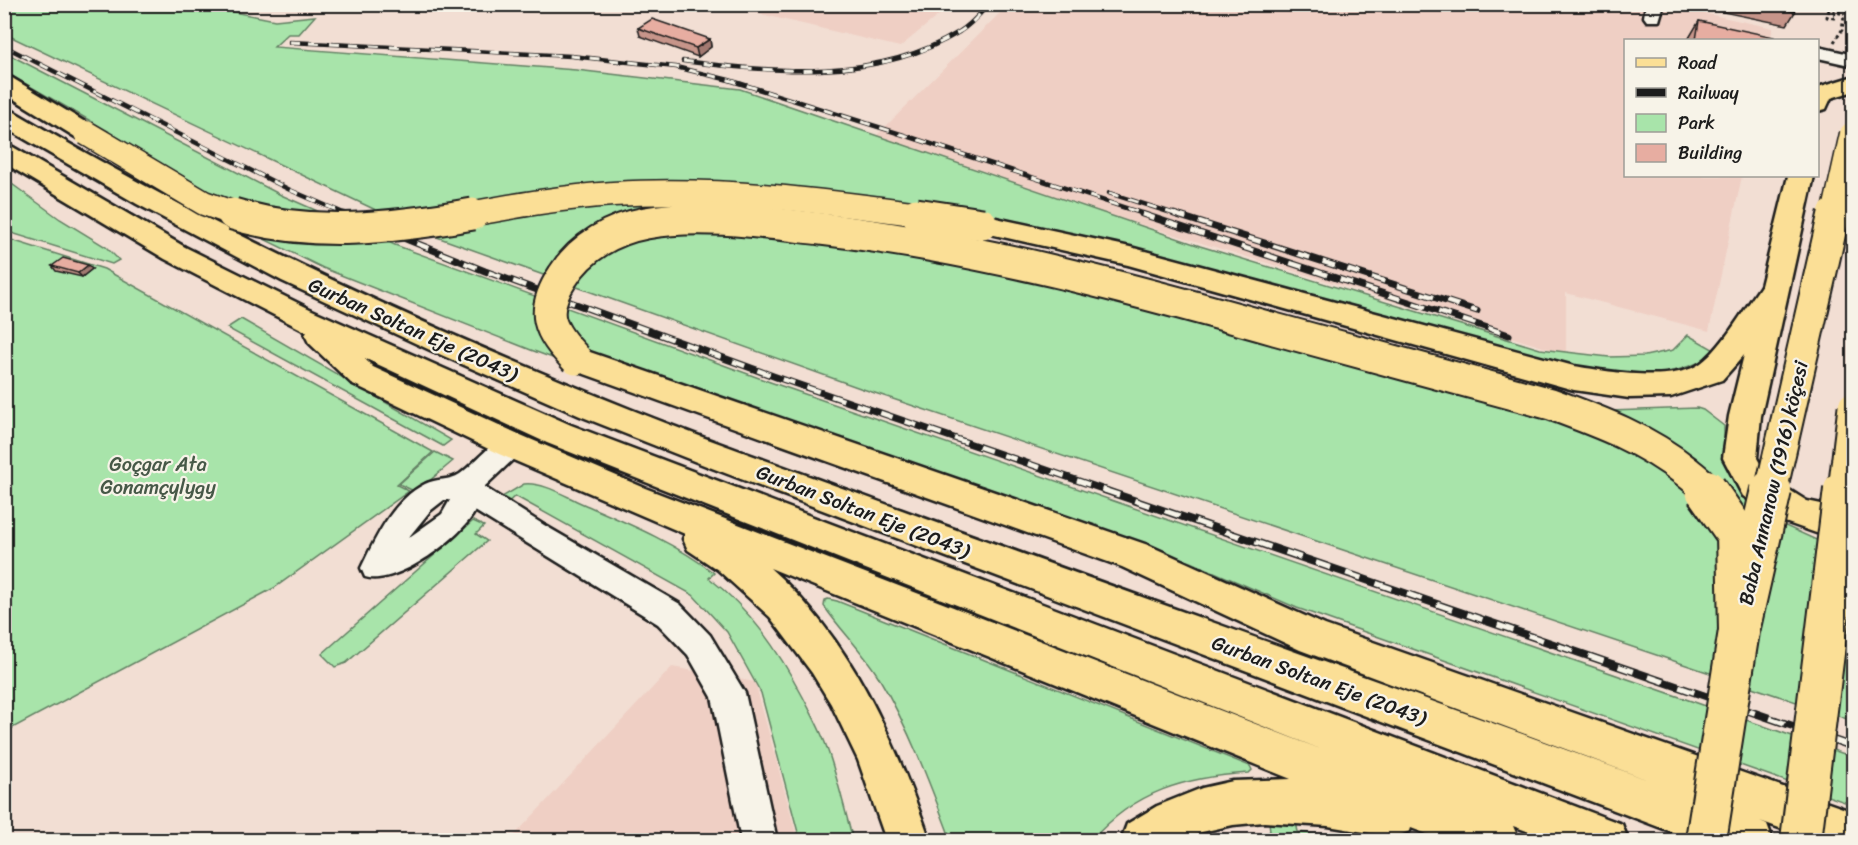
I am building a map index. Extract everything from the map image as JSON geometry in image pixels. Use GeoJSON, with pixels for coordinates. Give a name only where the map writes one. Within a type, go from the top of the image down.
{"type":"FeatureCollection","features":[{"type":"Feature","properties":{"kind":"main road"},"geometry":{"type":"LineString","coordinates":[[4,83],[213,208],[279,225],[340,231],[402,226],[525,204],[623,194],[700,193],[928,214],[1130,256],[1574,378],[1629,386],[1671,385],[1711,372],[1734,346],[1773,290]]}},
{"type":"Feature","properties":{"kind":"main road"},"geometry":{"type":"LineString","coordinates":[[1819,94],[1854,83]]}},
{"type":"Feature","properties":{"kind":"main road","name":"Gurban Soltan Eje (2043)"},"geometry":{"type":"LineString","coordinates":[[4,116],[56,148],[207,232],[336,296],[595,408],[978,554],[1751,840]]}},
{"type":"Feature","properties":{"kind":"main road","name":"Baba Annanow (1916) köçesi"},"geometry":{"type":"LineString","coordinates":[[1706,840],[1739,631],[1853,130]]}},
{"type":"Feature","properties":{"kind":"main road","name":"Gurban Soltan Eje (2043)"},"geometry":{"type":"LineString","coordinates":[[4,152],[175,253],[301,317],[560,434],[1606,840]]}},
{"type":"Feature","properties":{"kind":"main road"},"geometry":{"type":"LineString","coordinates":[[1802,177],[1773,290],[1746,416],[1740,458],[1755,486],[1795,511],[1819,519],[1854,526]]}},
{"type":"Feature","properties":{"kind":"main road"},"geometry":{"type":"LineString","coordinates":[[1739,631],[1737,534],[1704,486],[1673,461],[1636,438],[1601,422],[1551,404],[1029,264],[952,248],[836,230],[694,219],[660,221],[626,229],[596,243],[567,266],[552,295],[546,317],[555,338],[576,359],[1135,556],[1314,638],[1854,834]]}},
{"type":"Feature","properties":{"kind":"main road"},"geometry":{"type":"LineString","coordinates":[[301,317],[362,375],[511,445],[633,498],[1482,834]]}},
{"type":"Feature","properties":{"kind":"main road"},"geometry":{"type":"LineString","coordinates":[[1802,840],[1854,407]]}},
{"type":"Feature","properties":{"kind":"main road"},"geometry":{"type":"LineString","coordinates":[[633,498],[730,556],[776,595],[809,635],[825,656],[861,720],[878,756],[908,840]]}},
{"type":"Feature","properties":{"kind":"main road"},"geometry":{"type":"LineString","coordinates":[[978,554],[1314,638]]}},
{"type":"Feature","properties":{"kind":"main road"},"geometry":{"type":"LineString","coordinates":[[1822,662],[1854,587]]}},
{"type":"Feature","properties":{"kind":"main road"},"geometry":{"type":"LineString","coordinates":[[1143,840],[1158,829],[1209,806],[1253,801],[1342,805],[1482,834]]}},
{"type":"Feature","properties":{"kind":"street"},"geometry":{"type":"LineString","coordinates":[[1825,49],[1854,61]]}},
{"type":"Feature","properties":{"kind":"street"},"geometry":{"type":"LineString","coordinates":[[511,445],[461,487],[534,534],[669,614],[699,645],[728,693],[759,840]]}},
{"type":"Feature","properties":{"kind":"path"},"geometry":{"type":"LineString","coordinates":[[1825,49],[1842,30],[1846,4]]}},
{"type":"Feature","properties":{"kind":"path"},"geometry":{"type":"LineString","coordinates":[[1835,12],[1834,18],[1827,17],[1829,10],[1845,14]]}},
{"type":"Feature","properties":{"kind":"shaded area"},"geometry":{"type":"Polygon","coordinates":[[[1680,4],[1680,8],[1773,28],[1770,39],[1624,39],[1624,177],[1742,177],[1709,331],[1566,293],[1566,354],[870,142],[1008,5],[1680,4]]]}},
{"type":"Feature","properties":{"kind":"shaded area"},"geometry":{"type":"Polygon","coordinates":[[[722,5],[951,5],[900,47],[722,5]]]}},
{"type":"Feature","properties":{"kind":"shaded area"},"geometry":{"type":"Polygon","coordinates":[[[672,667],[755,682],[798,840],[510,840],[672,667]]]}},
{"type":"Feature","properties":{"kind":"green space"},"geometry":{"type":"Polygon","coordinates":[[[192,4],[275,20],[315,16],[299,34],[288,34],[274,47],[576,70],[740,89],[1200,246],[1540,349],[1609,357],[1645,356],[1673,350],[1688,335],[1718,352],[1689,367],[1675,371],[1647,374],[1600,374],[1118,245],[979,214],[962,254],[1610,411],[1697,408],[1703,410],[1724,426],[1724,452],[1730,470],[1783,525],[1823,543],[1853,548],[1853,721],[860,388],[420,231],[5,34],[4,5],[192,4]]]}},
{"type":"Feature","properties":{"kind":"green space"},"geometry":{"type":"Polygon","coordinates":[[[4,52],[281,195],[395,245],[770,382],[1853,757],[1853,805],[1297,608],[1191,562],[828,434],[813,455],[531,350],[323,268],[183,199],[81,143],[108,131],[5,72],[4,52]]]}},
{"type":"Feature","properties":{"kind":"green space"},"geometry":{"type":"Polygon","coordinates":[[[5,179],[60,219],[106,247],[119,260],[112,264],[5,231],[5,179]]]}},
{"type":"Feature","properties":{"kind":"green space","name":"Goçgar Ata Gonamçylygy"},"geometry":{"type":"Polygon","coordinates":[[[5,238],[104,269],[433,452],[397,485],[409,491],[274,588],[5,732],[5,238]]]}},
{"type":"Feature","properties":{"kind":"green space"},"geometry":{"type":"Polygon","coordinates":[[[241,319],[451,440],[443,446],[227,328],[241,319]]]}},
{"type":"Feature","properties":{"kind":"green space"},"geometry":{"type":"Polygon","coordinates":[[[435,452],[453,461],[416,492],[399,484],[435,452]]]}},
{"type":"Feature","properties":{"kind":"green space"},"geometry":{"type":"Polygon","coordinates":[[[524,484],[538,485],[553,490],[633,526],[683,552],[714,573],[709,578],[751,617],[784,663],[803,697],[826,744],[853,840],[800,840],[761,693],[727,632],[693,595],[515,496],[505,505],[497,500],[524,484]]]}},
{"type":"Feature","properties":{"kind":"green space"},"geometry":{"type":"Polygon","coordinates":[[[473,521],[484,526],[476,534],[487,541],[346,663],[335,667],[322,654],[473,521]]]}},
{"type":"Feature","properties":{"kind":"green space"},"geometry":{"type":"Polygon","coordinates":[[[828,599],[1250,766],[1252,770],[1249,773],[1183,783],[1144,798],[1108,823],[1092,840],[951,840],[900,716],[872,667],[824,606],[825,600],[828,599]]]}},
{"type":"Feature","properties":{"kind":"green space"},"geometry":{"type":"Polygon","coordinates":[[[1269,821],[1296,822],[1298,832],[1357,840],[1232,840],[1270,832],[1269,821]]]}},
{"type":"Feature","properties":{"kind":"building"},"geometry":{"type":"Polygon","coordinates":[[[1757,4],[1795,4],[1795,12],[1757,4]]]}},
{"type":"Feature","properties":{"kind":"building"},"geometry":{"type":"Polygon","coordinates":[[[652,19],[710,39],[696,48],[638,28],[652,19]]]}},
{"type":"Feature","properties":{"kind":"building"},"geometry":{"type":"Polygon","coordinates":[[[1699,21],[1774,37],[1774,39],[1696,39],[1699,21]]]}},
{"type":"Feature","properties":{"kind":"building"},"geometry":{"type":"Polygon","coordinates":[[[63,258],[88,265],[78,273],[52,266],[63,258]]]}},
{"type":"Feature","properties":{"kind":"railway"},"geometry":{"type":"LineString","coordinates":[[683,61],[753,69],[825,70],[860,66],[894,59],[928,48],[963,29],[989,4]]}},
{"type":"Feature","properties":{"kind":"railway"},"geometry":{"type":"LineString","coordinates":[[290,42],[571,56],[676,67],[729,80],[1147,215]]}},
{"type":"Feature","properties":{"kind":"railway"},"geometry":{"type":"LineString","coordinates":[[4,46],[290,190],[348,215]]}},
{"type":"Feature","properties":{"kind":"railway"},"geometry":{"type":"LineString","coordinates":[[1109,193],[1178,215]]}},
{"type":"Feature","properties":{"kind":"railway"},"geometry":{"type":"LineString","coordinates":[[344,214],[485,271],[776,377],[1108,491]]}},
{"type":"Feature","properties":{"kind":"railway"},"geometry":{"type":"LineString","coordinates":[[1142,214],[1509,335]]}},
{"type":"Feature","properties":{"kind":"railway"},"geometry":{"type":"LineString","coordinates":[[1174,214],[1477,311]]}},
{"type":"Feature","properties":{"kind":"railway"},"geometry":{"type":"LineString","coordinates":[[1104,490],[1854,747]]}}]}
